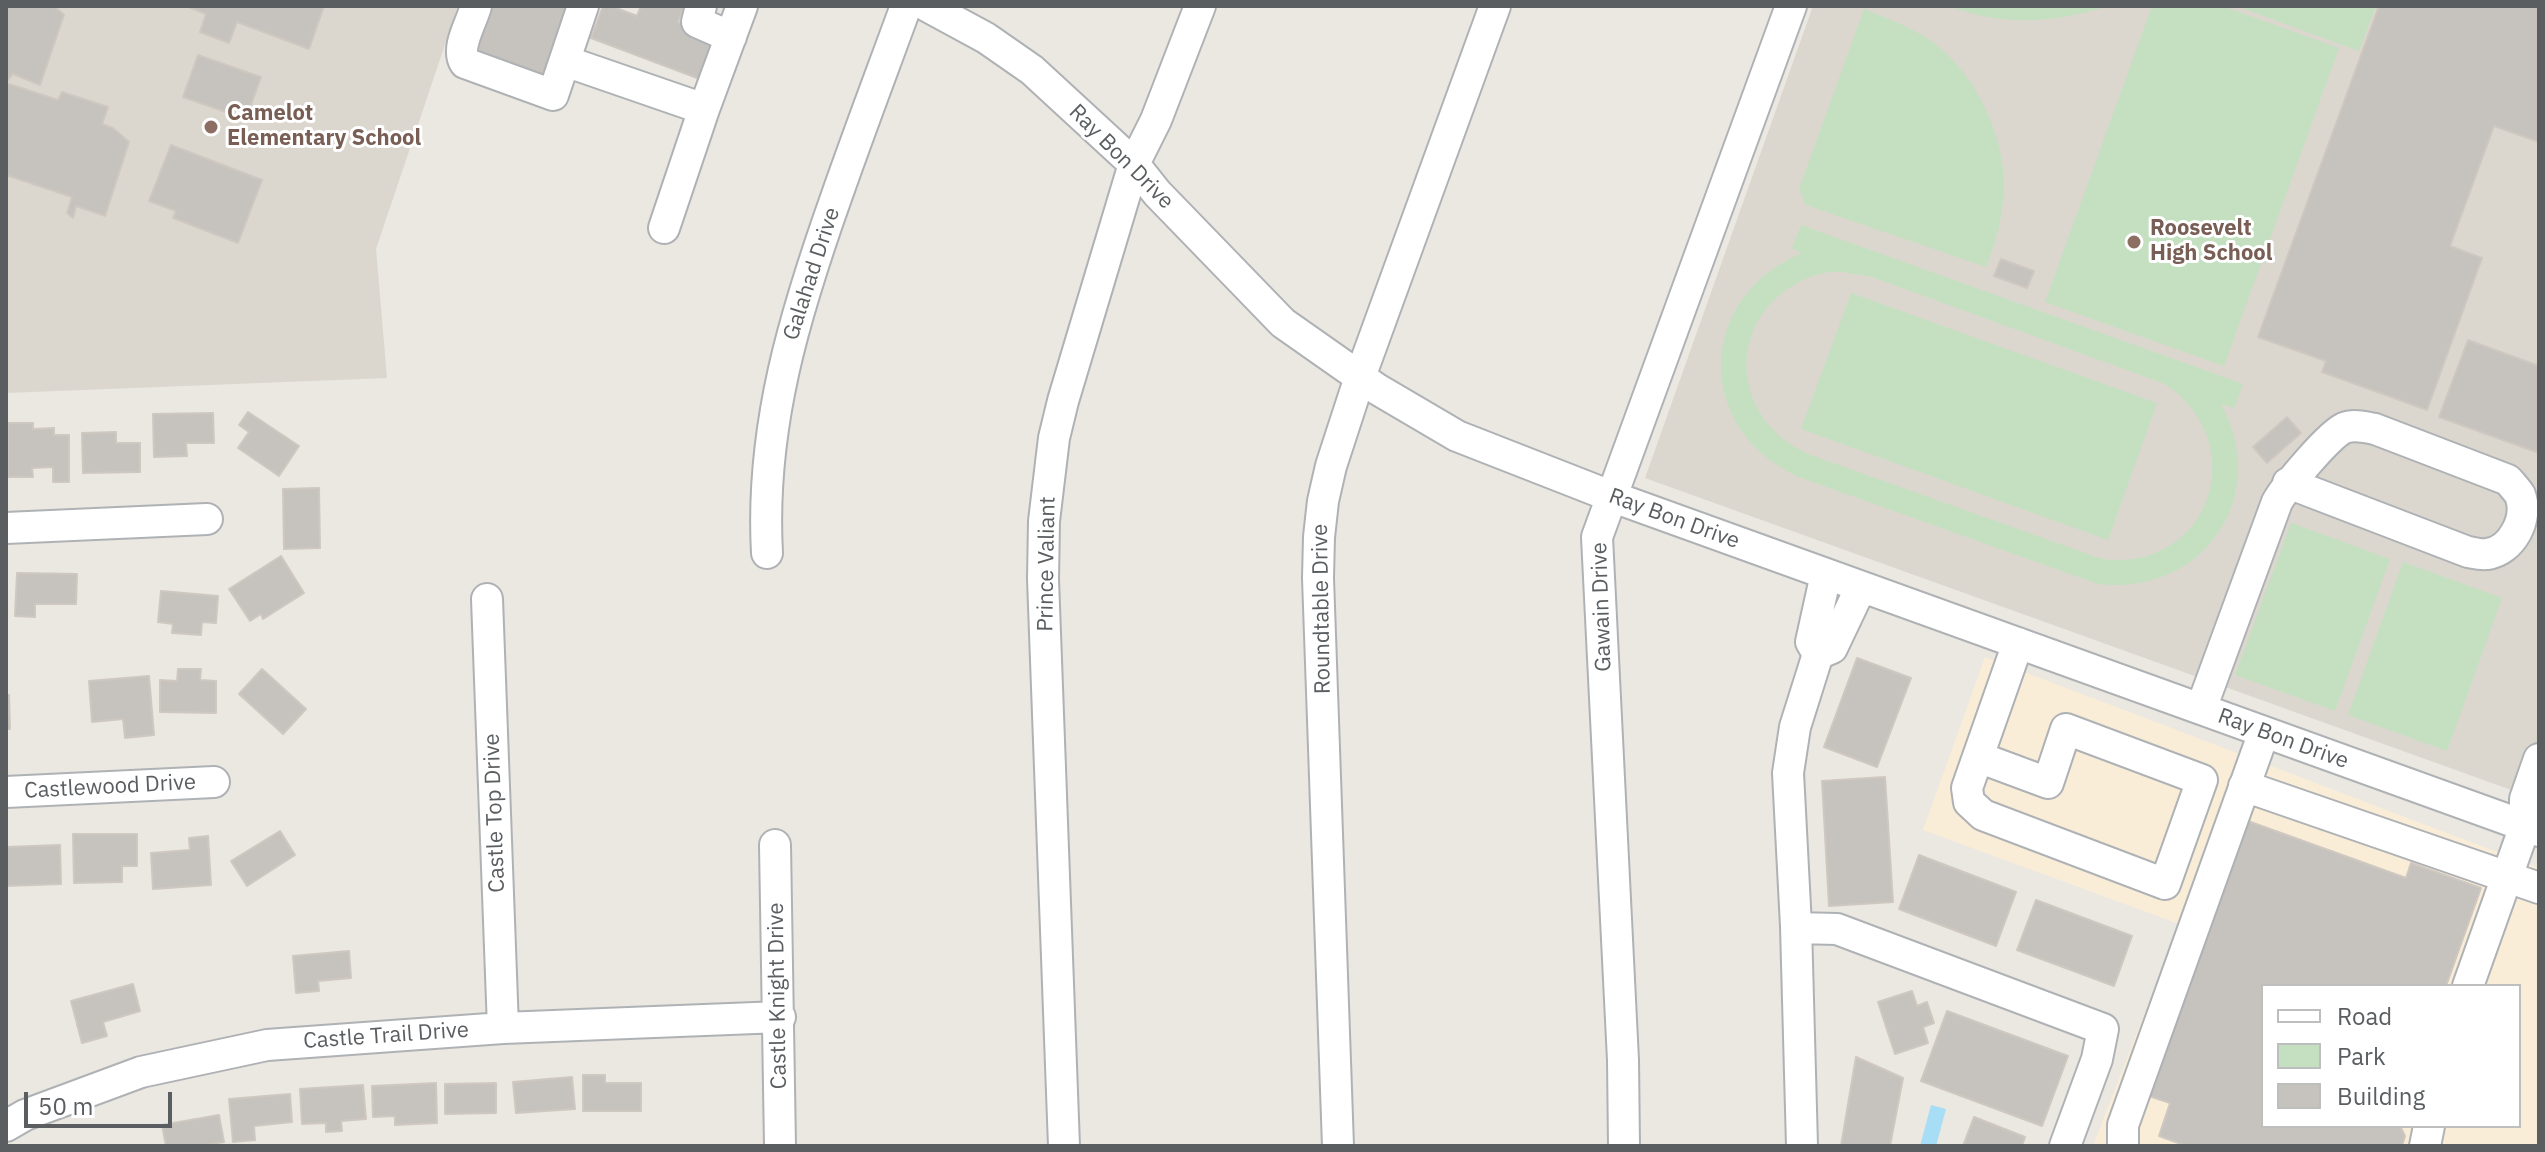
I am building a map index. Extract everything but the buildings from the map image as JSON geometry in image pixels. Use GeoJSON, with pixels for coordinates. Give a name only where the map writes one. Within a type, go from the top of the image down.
{"type":"FeatureCollection","features":[{"type":"Feature","properties":{"kind":"street"},"geometry":{"type":"LineString","coordinates":[[476,6],[462,50],[465,63],[553,95],[583,6]]}},
{"type":"Feature","properties":{"kind":"street"},"geometry":{"type":"LineString","coordinates":[[701,6],[697,22],[731,37]]}},
{"type":"Feature","properties":{"kind":"street"},"geometry":{"type":"LineString","coordinates":[[664,228],[742,6]]}},
{"type":"Feature","properties":{"kind":"street","name":"Galahad Drive"},"geometry":{"type":"LineString","coordinates":[[767,553],[765,517],[769,457],[791,334],[810,271],[906,6]]}},
{"type":"Feature","properties":{"kind":"street","name":"Ray Bon Drive"},"geometry":{"type":"LineString","coordinates":[[927,6],[986,38],[1032,70],[1134,164],[1157,193],[1283,323],[1377,389],[1457,436],[1613,497],[2532,829]]}},
{"type":"Feature","properties":{"kind":"street","name":"Prince Valiant"},"geometry":{"type":"LineString","coordinates":[[1064,1146],[1043,579],[1044,521],[1054,438],[1086,317],[1134,164],[1156,120],[1200,6]]}},
{"type":"Feature","properties":{"kind":"street","name":"Roundtable Drive"},"geometry":{"type":"LineString","coordinates":[[1338,1146],[1319,537],[1323,501],[1360,377],[1495,6]]}},
{"type":"Feature","properties":{"kind":"street","name":"Gawain Drive"},"geometry":{"type":"LineString","coordinates":[[1624,1146],[1623,1060],[1597,537],[1791,6]]}},
{"type":"Feature","properties":{"kind":"street"},"geometry":{"type":"LineString","coordinates":[[565,61],[704,109]]}},
{"type":"Feature","properties":{"kind":"street"},"geometry":{"type":"LineString","coordinates":[[2201,709],[2277,502],[2288,483],[2342,429],[2355,426],[2375,429],[2508,480],[2519,494],[2523,510],[2517,531],[2504,549],[2485,555],[2468,552],[2288,483]]}},
{"type":"Feature","properties":{"kind":"street"},"geometry":{"type":"LineString","coordinates":[[6,528],[207,519]]}},
{"type":"Feature","properties":{"kind":"street"},"geometry":{"type":"LineString","coordinates":[[1802,1146],[1788,773],[1795,727],[1818,654],[1811,642],[1826,574]]}},
{"type":"Feature","properties":{"kind":"street"},"geometry":{"type":"LineString","coordinates":[[1818,654],[1832,648],[1861,587]]}},
{"type":"Feature","properties":{"kind":"street","name":"Castle Top Drive"},"geometry":{"type":"LineString","coordinates":[[487,599],[503,1028]]}},
{"type":"Feature","properties":{"kind":"street"},"geometry":{"type":"LineString","coordinates":[[1978,757],[2048,783],[2066,729],[2202,780],[2165,884],[1983,815],[1969,802],[1967,788],[2018,643]]}},
{"type":"Feature","properties":{"kind":"street"},"geometry":{"type":"LineString","coordinates":[[2123,1146],[2123,1125],[2264,732]]}},
{"type":"Feature","properties":{"kind":"street"},"geometry":{"type":"LineString","coordinates":[[2469,984],[2507,876],[2532,829],[2525,799],[2539,759]]}},
{"type":"Feature","properties":{"kind":"street","name":"Castlewood Drive"},"geometry":{"type":"LineString","coordinates":[[6,792],[214,782]]}},
{"type":"Feature","properties":{"kind":"street"},"geometry":{"type":"LineString","coordinates":[[2244,786],[2539,888]]}},
{"type":"Feature","properties":{"kind":"street","name":"Castle Knight Drive"},"geometry":{"type":"LineString","coordinates":[[775,845],[780,1146]]}},
{"type":"Feature","properties":{"kind":"street"},"geometry":{"type":"LineString","coordinates":[[1796,928],[1837,929],[2103,1029],[2097,1059],[2065,1146]]}},
{"type":"Feature","properties":{"kind":"street","name":"Castle Trail Drive"},"geometry":{"type":"LineString","coordinates":[[6,1126],[25,1115],[172,1063],[267,1045],[503,1028],[780,1017]]}},
{"type":"Feature","properties":{"kind":"shaded area","name":"Camelot Elementary School"},"geometry":{"type":"Polygon","coordinates":[[[6,6],[458,6],[376,249],[387,378],[6,393],[6,6]]]}},
{"type":"Feature","properties":{"kind":"shaded area","name":"Roosevelt High School"},"geometry":{"type":"Polygon","coordinates":[[[1813,6],[2539,6],[2539,800],[1645,478],[1813,6]]]}},
{"type":"Feature","properties":{"kind":"shaded area"},"geometry":{"type":"Polygon","coordinates":[[[1985,657],[2539,868],[2539,1146],[2093,1146],[2179,924],[1923,830],[1985,657]]]}},
{"type":"Feature","properties":{"kind":"green space"},"geometry":{"type":"Polygon","coordinates":[[[1949,6],[2109,6],[2048,19],[2010,20],[1949,6]]]}},
{"type":"Feature","properties":{"kind":"green space"},"geometry":{"type":"Polygon","coordinates":[[[2152,6],[2222,6],[2339,48],[2224,366],[2045,302],[2152,6]]]}},
{"type":"Feature","properties":{"kind":"green space"},"geometry":{"type":"Polygon","coordinates":[[[2236,6],[2376,6],[2359,51],[2236,6]]]}},
{"type":"Feature","properties":{"kind":"green space"},"geometry":{"type":"Polygon","coordinates":[[[1864,9],[1913,30],[1940,48],[1968,79],[1990,118],[2002,160],[2004,182],[2001,219],[1986,267],[1806,205],[1799,189],[1864,9]]]}},
{"type":"Feature","properties":{"kind":"green space"},"geometry":{"type":"Polygon","coordinates":[[[1801,225],[2243,384],[2234,408],[2221,404],[2235,439],[2238,473],[2232,505],[2218,534],[2196,557],[2168,574],[2135,584],[2098,584],[1799,477],[1765,456],[1740,428],[1726,397],[1721,364],[1726,331],[1742,300],[1767,274],[1802,253],[1792,248],[1801,225]],[[1828,272],[1795,284],[1771,303],[1755,328],[1747,355],[1748,383],[1759,411],[1779,435],[1808,454],[2102,559],[2139,558],[2170,546],[2192,526],[2207,499],[2212,469],[2208,439],[2192,409],[2165,384],[1872,277],[1828,272]]]}},
{"type":"Feature","properties":{"kind":"green space"},"geometry":{"type":"Polygon","coordinates":[[[1851,293],[2157,403],[2108,540],[1801,429],[1851,293]]]}},
{"type":"Feature","properties":{"kind":"green space"},"geometry":{"type":"Polygon","coordinates":[[[2291,523],[2390,559],[2335,711],[2235,675],[2291,523]]]}},
{"type":"Feature","properties":{"kind":"green space"},"geometry":{"type":"Polygon","coordinates":[[[2403,562],[2502,598],[2447,751],[2348,715],[2403,562]]]}},
{"type":"Feature","properties":{"kind":"water"},"geometry":{"type":"Polygon","coordinates":[[[1931,1105],[1946,1109],[1936,1146],[1920,1146],[1931,1105]]]}},
{"type":"Feature","properties":{"kind":"place","name":"Camelot Elementary School"},"geometry":{"type":"Point","coordinates":[211,127]}},
{"type":"Feature","properties":{"kind":"place","name":"Roosevelt High School"},"geometry":{"type":"Point","coordinates":[2134,242]}}]}
